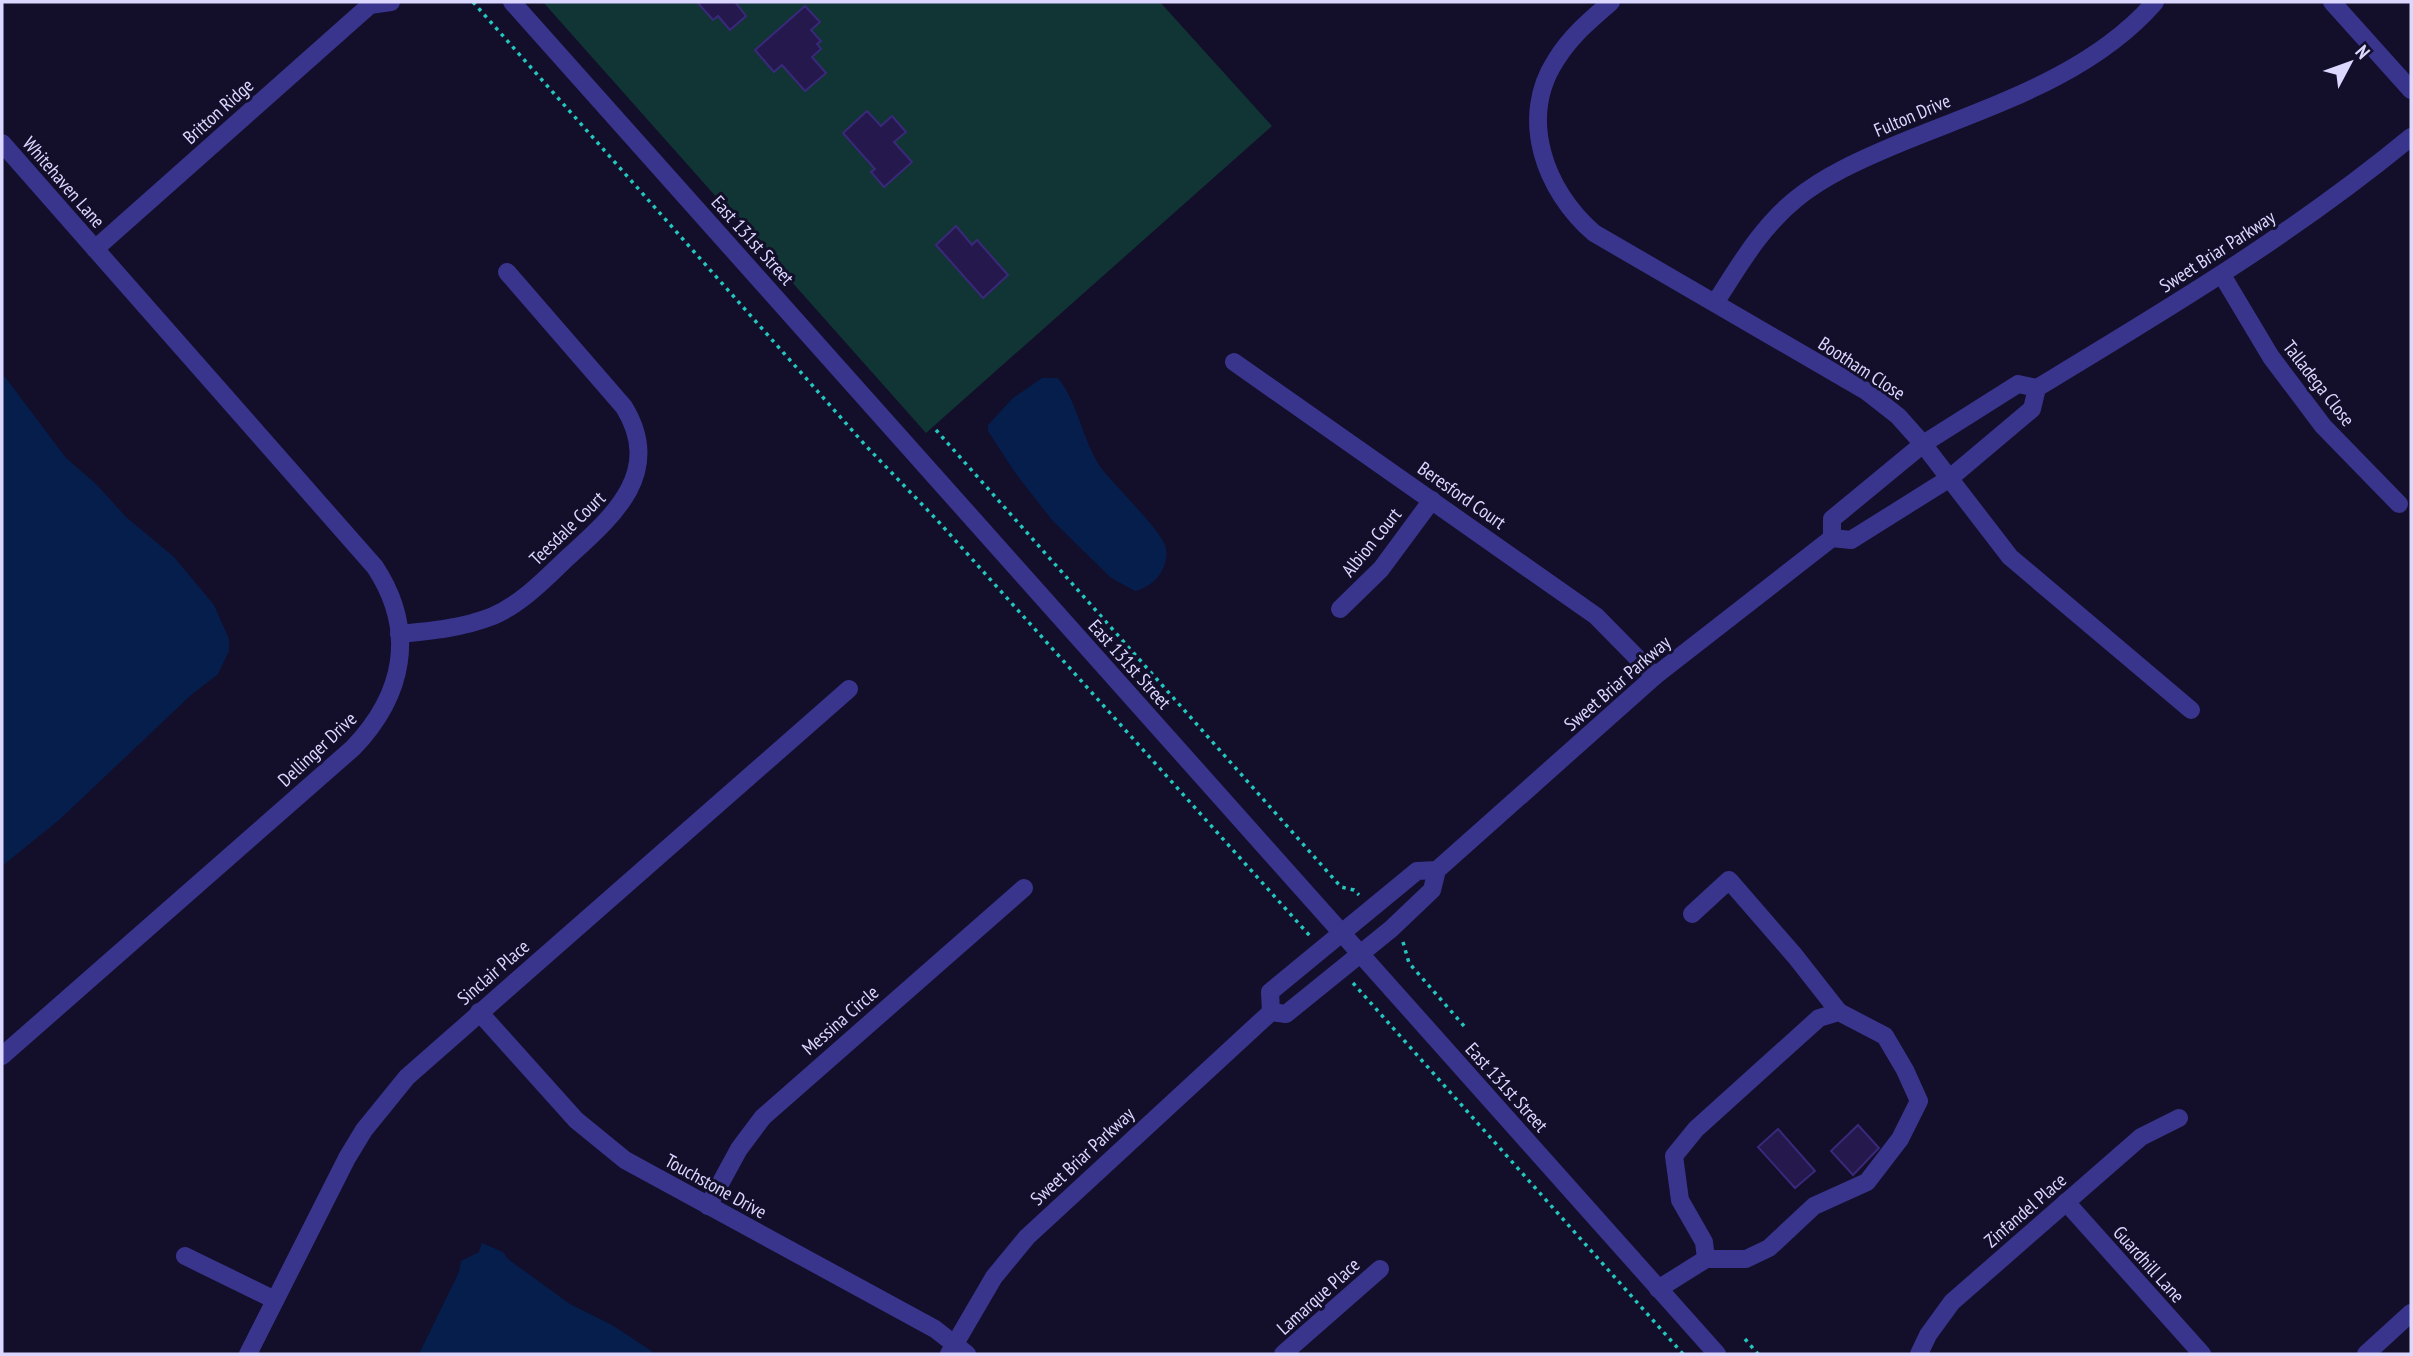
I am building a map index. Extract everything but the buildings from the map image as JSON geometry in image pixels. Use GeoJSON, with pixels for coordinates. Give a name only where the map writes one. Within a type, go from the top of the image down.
{"type":"FeatureCollection","features":[{"type":"Feature","properties":{"kind":"street","name":"Britton Ridge"},"geometry":{"type":"LineString","coordinates":[[95,249],[370,4],[391,2]]}},
{"type":"Feature","properties":{"kind":"street","name":"East 131st Street"},"geometry":{"type":"LineString","coordinates":[[512,2],[1717,1354]]}},
{"type":"Feature","properties":{"kind":"street","name":"Bootham Close"},"geometry":{"type":"LineString","coordinates":[[1611,2],[1575,34],[1554,63],[1540,104],[1537,134],[1543,158],[1556,188],[1574,216],[1594,233],[1866,391],[1898,416],[1923,444],[2010,557],[2191,710]]}},
{"type":"Feature","properties":{"kind":"street","name":"Fulton Drive"},"geometry":{"type":"LineString","coordinates":[[1715,303],[1772,221],[1796,198],[1863,159],[2084,62],[2131,27],[2155,2]]}},
{"type":"Feature","properties":{"kind":"street"},"geometry":{"type":"LineString","coordinates":[[2332,2],[2411,90]]}},
{"type":"Feature","properties":{"kind":"street","name":"Sweet Briar Parkway"},"geometry":{"type":"LineString","coordinates":[[1832,538],[1832,519],[1923,444],[2018,384],[2037,388],[2222,275],[2358,181],[2411,137]]}},
{"type":"Feature","properties":{"kind":"street","name":"Whitehaven Lane"},"geometry":{"type":"LineString","coordinates":[[2,143],[95,249]]}},
{"type":"Feature","properties":{"kind":"street","name":"Dellinger Drive"},"geometry":{"type":"LineString","coordinates":[[2,1056],[369,731],[387,704],[394,687],[399,619],[393,600],[375,567],[95,249]]}},
{"type":"Feature","properties":{"kind":"street","name":"Teesdale Court"},"geometry":{"type":"LineString","coordinates":[[399,634],[444,630],[472,623],[513,605],[615,514],[629,492],[636,470],[637,434],[624,407],[507,272]]}},
{"type":"Feature","properties":{"kind":"street","name":"Talladega Close"},"geometry":{"type":"LineString","coordinates":[[2222,275],[2271,357],[2323,426],[2399,504]]}},
{"type":"Feature","properties":{"kind":"street","name":"Beresford Court"},"geometry":{"type":"LineString","coordinates":[[1234,362],[1596,616],[1655,676]]}},
{"type":"Feature","properties":{"kind":"street","name":"Sweet Briar Parkway"},"geometry":{"type":"LineString","coordinates":[[1271,1012],[1286,1014],[1432,890],[1437,870],[1655,676],[1832,538],[1852,540],[1950,478],[2032,409],[2037,388]]}},
{"type":"Feature","properties":{"kind":"street","name":"Albion Court"},"geometry":{"type":"LineString","coordinates":[[1340,609],[1381,569],[1432,499]]}},
{"type":"Feature","properties":{"kind":"street","name":"Sinclair Place"},"geometry":{"type":"LineString","coordinates":[[248,1354],[364,1130],[407,1077],[849,689]]}},
{"type":"Feature","properties":{"kind":"street","name":"Sweet Briar Parkway"},"geometry":{"type":"LineString","coordinates":[[1271,1012],[1270,992],[1321,947],[1417,871],[1437,870]]}},
{"type":"Feature","properties":{"kind":"street"},"geometry":{"type":"LineString","coordinates":[[1658,1289],[1706,1259],[1746,1259],[1769,1248],[1814,1206],[1867,1182],[1900,1139],[1919,1101],[1885,1036],[1839,1012],[1795,956],[1728,880],[1692,914]]}},
{"type":"Feature","properties":{"kind":"street","name":"Messina Circle"},"geometry":{"type":"LineString","coordinates":[[708,1206],[739,1149],[763,1117],[1024,888]]}},
{"type":"Feature","properties":{"kind":"street","name":"Touchstone Drive"},"geometry":{"type":"LineString","coordinates":[[479,1012],[593,1137],[625,1160],[935,1329],[957,1351]]}},
{"type":"Feature","properties":{"kind":"street","name":"Sweet Briar Parkway"},"geometry":{"type":"LineString","coordinates":[[957,1351],[994,1277],[1027,1237],[1271,1012]]}},
{"type":"Feature","properties":{"kind":"street"},"geometry":{"type":"LineString","coordinates":[[1706,1259],[1704,1242],[1679,1200],[1674,1156],[1696,1129],[1819,1018],[1839,1012]]}},
{"type":"Feature","properties":{"kind":"street","name":"Zinfandel Place"},"geometry":{"type":"LineString","coordinates":[[1919,1354],[1928,1335],[1952,1302],[2141,1137],[2179,1118]]}},
{"type":"Feature","properties":{"kind":"street","name":"Guardhill Lane"},"geometry":{"type":"LineString","coordinates":[[2066,1202],[2202,1354]]}},
{"type":"Feature","properties":{"kind":"street"},"geometry":{"type":"LineString","coordinates":[[185,1256],[275,1300]]}},
{"type":"Feature","properties":{"kind":"street","name":"Lamarque Place"},"geometry":{"type":"LineString","coordinates":[[1283,1354],[1380,1269]]}},
{"type":"Feature","properties":{"kind":"street"},"geometry":{"type":"LineString","coordinates":[[2365,1354],[2411,1313]]}},
{"type":"Feature","properties":{"kind":"path"},"geometry":{"type":"LineString","coordinates":[[473,2],[866,446],[946,530],[1321,947]]}},
{"type":"Feature","properties":{"kind":"path"},"geometry":{"type":"LineString","coordinates":[[936,430],[1341,887],[1354,890]]}},
{"type":"Feature","properties":{"kind":"path"},"geometry":{"type":"LineString","coordinates":[[1405,944],[1409,963],[1464,1027]]}},
{"type":"Feature","properties":{"kind":"path"},"geometry":{"type":"LineString","coordinates":[[1340,968],[1683,1354]]}},
{"type":"Feature","properties":{"kind":"path"},"geometry":{"type":"LineString","coordinates":[[1745,1339],[1758,1354]]}},
{"type":"Feature","properties":{"kind":"green space"},"geometry":{"type":"Polygon","coordinates":[[[543,2],[1160,2],[1272,126],[926,433],[543,2]]]}},
{"type":"Feature","properties":{"kind":"water"},"geometry":{"type":"Polygon","coordinates":[[[2,373],[66,458],[96,484],[126,517],[174,557],[214,605],[229,639],[229,651],[218,674],[190,696],[59,820],[2,866],[2,373]]]}},
{"type":"Feature","properties":{"kind":"water"},"geometry":{"type":"Polygon","coordinates":[[[1042,378],[1058,378],[1071,399],[1102,469],[1148,520],[1163,541],[1166,555],[1163,569],[1142,589],[1135,591],[1111,578],[1052,520],[1016,474],[988,431],[988,425],[1013,398],[1042,378]]]}},
{"type":"Feature","properties":{"kind":"water"},"geometry":{"type":"Polygon","coordinates":[[[482,1243],[503,1252],[508,1259],[570,1304],[612,1325],[656,1354],[419,1354],[459,1272],[461,1261],[479,1252],[482,1243]]]}}]}
